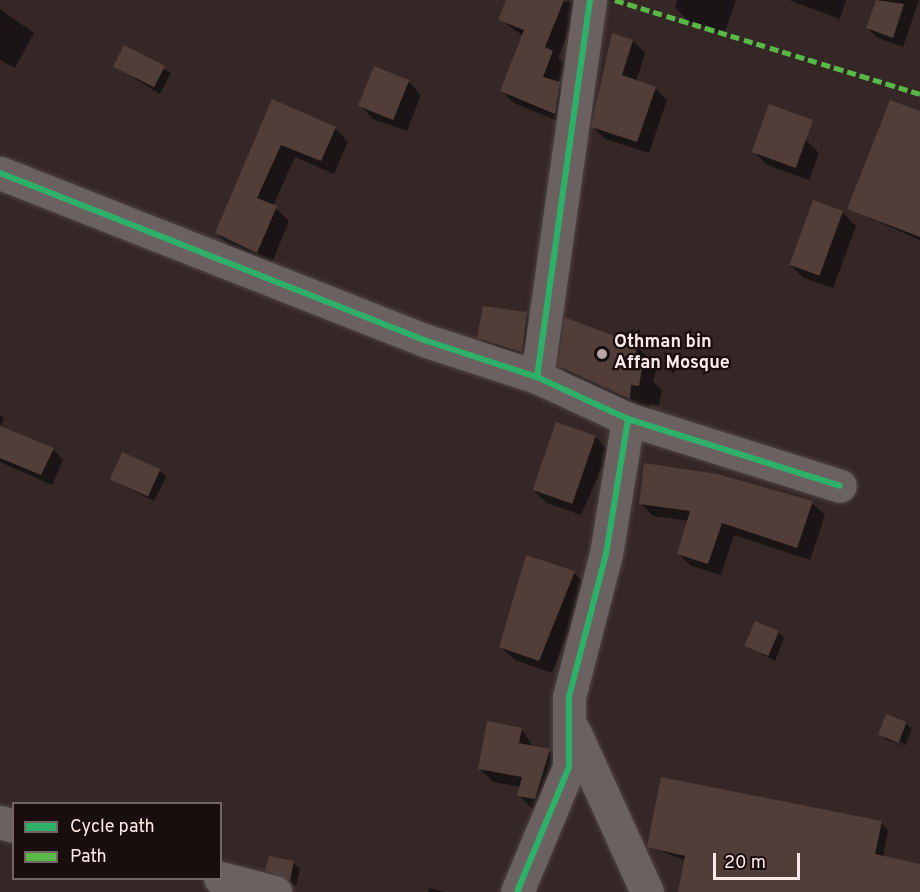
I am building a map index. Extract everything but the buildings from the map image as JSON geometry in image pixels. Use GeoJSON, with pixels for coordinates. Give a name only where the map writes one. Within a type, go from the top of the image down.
{"type":"FeatureCollection","features":[{"type":"Feature","properties":{"kind":"street"},"geometry":{"type":"LineString","coordinates":[[537,377],[590,0]]}},
{"type":"Feature","properties":{"kind":"street"},"geometry":{"type":"LineString","coordinates":[[0,173],[427,341],[537,377],[628,419],[840,486]]}},
{"type":"Feature","properties":{"kind":"street"},"geometry":{"type":"LineString","coordinates":[[517,892],[569,767],[572,724],[569,697],[606,554],[628,419]]}},
{"type":"Feature","properties":{"kind":"street"},"geometry":{"type":"LineString","coordinates":[[572,724],[647,892]]}},
{"type":"Feature","properties":{"kind":"street"},"geometry":{"type":"LineString","coordinates":[[222,879],[275,892]]}},
{"type":"Feature","properties":{"kind":"marked path"},"geometry":{"type":"LineString","coordinates":[[615,0],[920,94]]}},
{"type":"Feature","properties":{"kind":"cycle path"},"geometry":{"type":"LineString","coordinates":[[537,377],[590,0]]}},
{"type":"Feature","properties":{"kind":"cycle path"},"geometry":{"type":"LineString","coordinates":[[0,173],[427,341],[537,377],[628,419],[840,486]]}},
{"type":"Feature","properties":{"kind":"cycle path"},"geometry":{"type":"LineString","coordinates":[[517,892],[569,767],[569,697],[606,554],[628,419]]}},
{"type":"Feature","properties":{"kind":"place","name":"Othman bin Affan Mosque"},"geometry":{"type":"Point","coordinates":[602,354]}}]}
